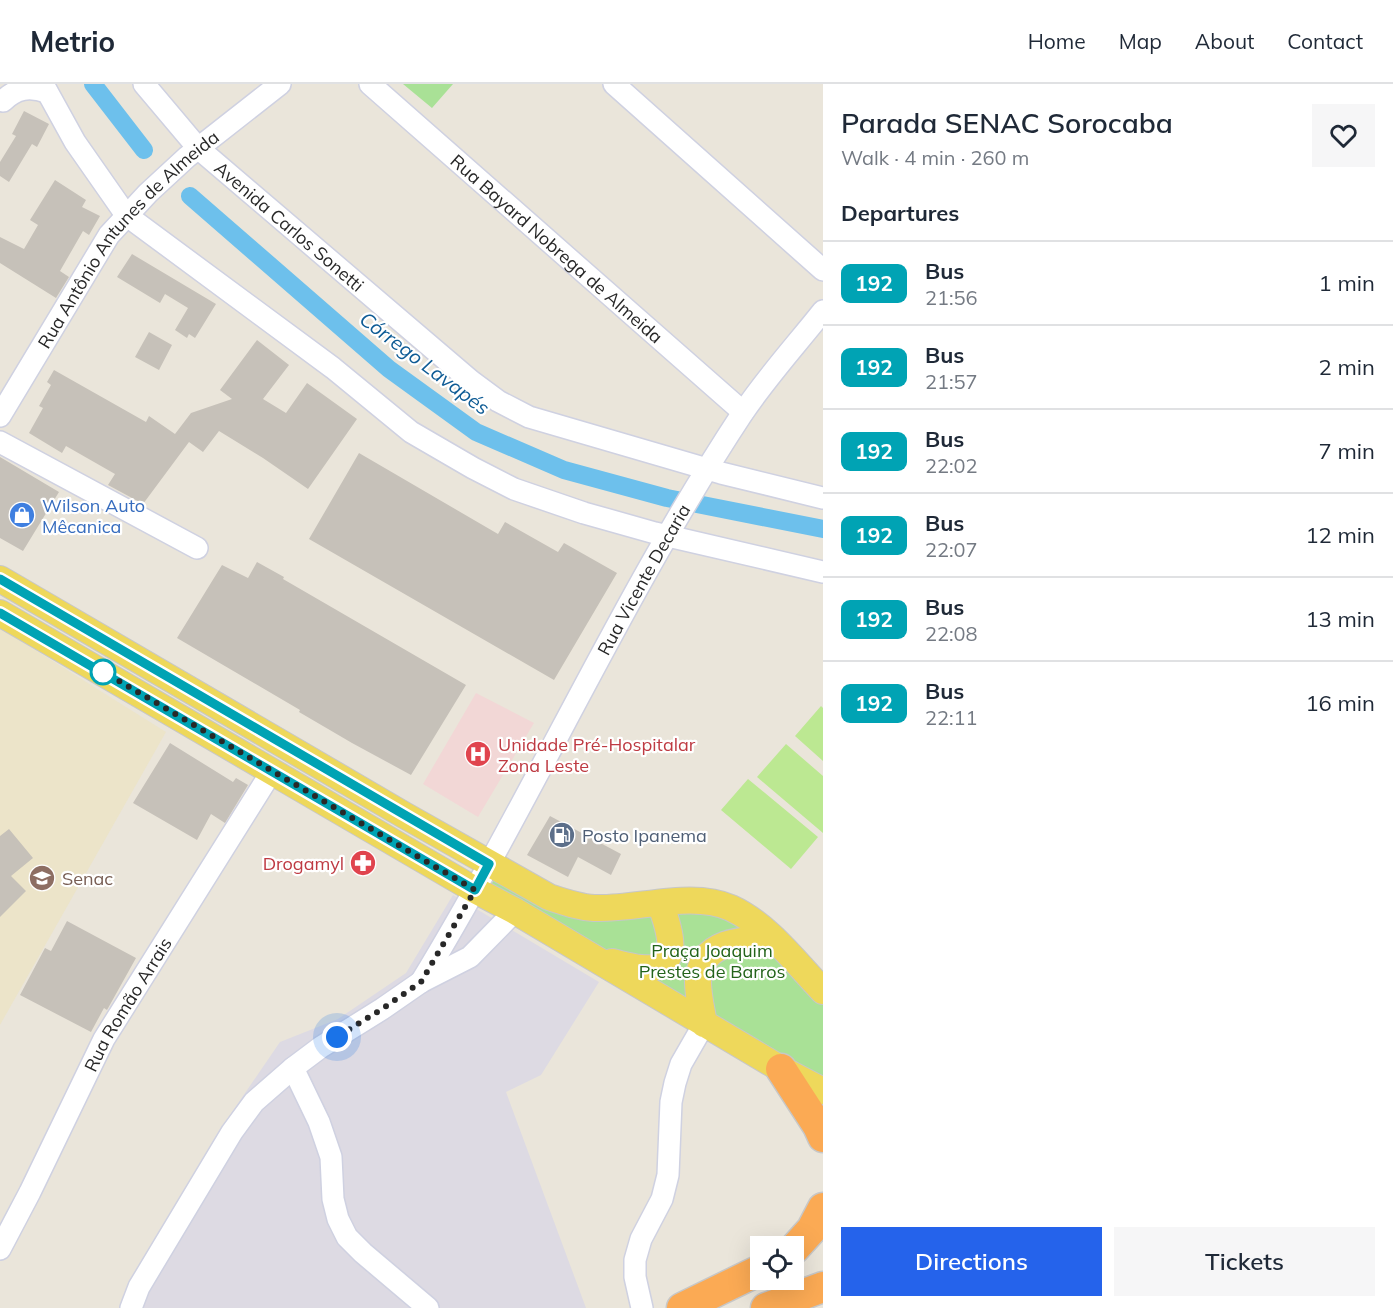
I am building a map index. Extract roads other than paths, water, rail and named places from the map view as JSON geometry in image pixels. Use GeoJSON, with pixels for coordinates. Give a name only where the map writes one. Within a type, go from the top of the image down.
{"type":"FeatureCollection","features":[{"type":"Feature","properties":{"kind":"highway"},"geometry":{"type":"LineString","coordinates":[[781,1069],[823,1137]]}},
{"type":"Feature","properties":{"kind":"highway"},"geometry":{"type":"LineString","coordinates":[[804,1238],[812,1229],[823,1208]]}},
{"type":"Feature","properties":{"kind":"highway"},"geometry":{"type":"LineString","coordinates":[[682,1308],[750,1275]]}},
{"type":"Feature","properties":{"kind":"highway"},"geometry":{"type":"LineString","coordinates":[[766,1308],[823,1287]]}},
{"type":"Feature","properties":{"kind":"main road"},"geometry":{"type":"LineString","coordinates":[[0,579],[549,897],[574,906],[606,907],[696,901],[730,907],[749,918],[774,939],[823,991]]}},
{"type":"Feature","properties":{"kind":"main road"},"geometry":{"type":"LineString","coordinates":[[0,613],[475,890],[597,958],[781,1069],[823,1091]]}},
{"type":"Feature","properties":{"kind":"main road"},"geometry":{"type":"LineString","coordinates":[[597,958],[640,968],[657,966],[663,962],[668,956],[672,939],[660,903]]}},
{"type":"Feature","properties":{"kind":"main road"},"geometry":{"type":"LineString","coordinates":[[704,1024],[698,982],[707,958],[717,948],[730,942],[747,939],[774,939]]}},
{"type":"Feature","properties":{"kind":"street","name":"Avenida Carlos Sonetti"},"geometry":{"type":"LineString","coordinates":[[144,84],[193,152],[498,401],[530,417],[703,476],[817,497]]}},
{"type":"Feature","properties":{"kind":"street","name":"Rua Antônio Antunes de Almeida"},"geometry":{"type":"LineString","coordinates":[[0,416],[109,235],[148,193],[193,152],[280,84]]}},
{"type":"Feature","properties":{"kind":"street","name":"Rua Bayard Nobrega de Almeida"},"geometry":{"type":"LineString","coordinates":[[370,84],[743,412]]}},
{"type":"Feature","properties":{"kind":"street"},"geometry":{"type":"LineString","coordinates":[[614,84],[823,270]]}},
{"type":"Feature","properties":{"kind":"street"},"geometry":{"type":"LineString","coordinates":[[5,97],[12,92],[26,88],[45,88],[75,142],[126,215],[333,368],[411,432],[514,489],[584,513],[619,523],[671,530],[823,572]]}},
{"type":"Feature","properties":{"kind":"street","name":"Rua Vicente Decaria"},"geometry":{"type":"LineString","coordinates":[[421,982],[475,890],[646,574],[703,476],[743,412],[823,311]]}},
{"type":"Feature","properties":{"kind":"street","name":"Avenida Carlos Sonetti"},"geometry":{"type":"LineString","coordinates":[[730,433],[729,454],[735,463],[750,473],[817,497]]}},
{"type":"Feature","properties":{"kind":"street"},"geometry":{"type":"LineString","coordinates":[[0,442],[197,548]]}},
{"type":"Feature","properties":{"kind":"street"},"geometry":{"type":"LineString","coordinates":[[619,523],[641,541],[648,565],[646,574]]}},
{"type":"Feature","properties":{"kind":"street","name":"Rua Romão Arrais"},"geometry":{"type":"LineString","coordinates":[[0,1249],[104,1039],[272,771]]}},
{"type":"Feature","properties":{"kind":"street"},"geometry":{"type":"LineString","coordinates":[[131,1308],[139,1287],[232,1132],[254,1102],[321,1047],[421,982],[470,957],[515,911]]}},
{"type":"Feature","properties":{"kind":"street"},"geometry":{"type":"LineString","coordinates":[[642,1308],[635,1277],[635,1260],[641,1239],[662,1199],[668,1175],[671,1102],[675,1083],[681,1064],[704,1024]]}},
{"type":"Feature","properties":{"kind":"street"},"geometry":{"type":"LineString","coordinates":[[293,1068],[319,1122],[332,1157],[333,1199],[346,1237],[428,1308]]}},
{"type":"Feature","properties":{"kind":"waterway","name":"Córrego Lavapés"},"geometry":{"type":"LineString","coordinates":[[93,84],[144,150]]}},
{"type":"Feature","properties":{"kind":"waterway","name":"Córrego Lavapés"},"geometry":{"type":"LineString","coordinates":[[190,196],[389,369],[476,432],[564,470],[667,498],[823,529]]}},
{"type":"Feature","properties":{"kind":"place","name":"Wilson Auto Mêcanica"},"geometry":{"type":"Point","coordinates":[22,515]}},
{"type":"Feature","properties":{"kind":"place","name":"Unidade Pré-Hospitalar Zona Leste"},"geometry":{"type":"Point","coordinates":[478,754]}},
{"type":"Feature","properties":{"kind":"place","name":"Posto Ipanema"},"geometry":{"type":"Point","coordinates":[562,835]}},
{"type":"Feature","properties":{"kind":"place","name":"Drogamyl"},"geometry":{"type":"Point","coordinates":[363,863]}},
{"type":"Feature","properties":{"kind":"place","name":"Senac"},"geometry":{"type":"Point","coordinates":[42,878]}},
{"type":"Feature","properties":{"kind":"park label","name":"Praça Joaquim Prestes de Barros"},"geometry":{"type":"Point","coordinates":[712,960]}}]}
